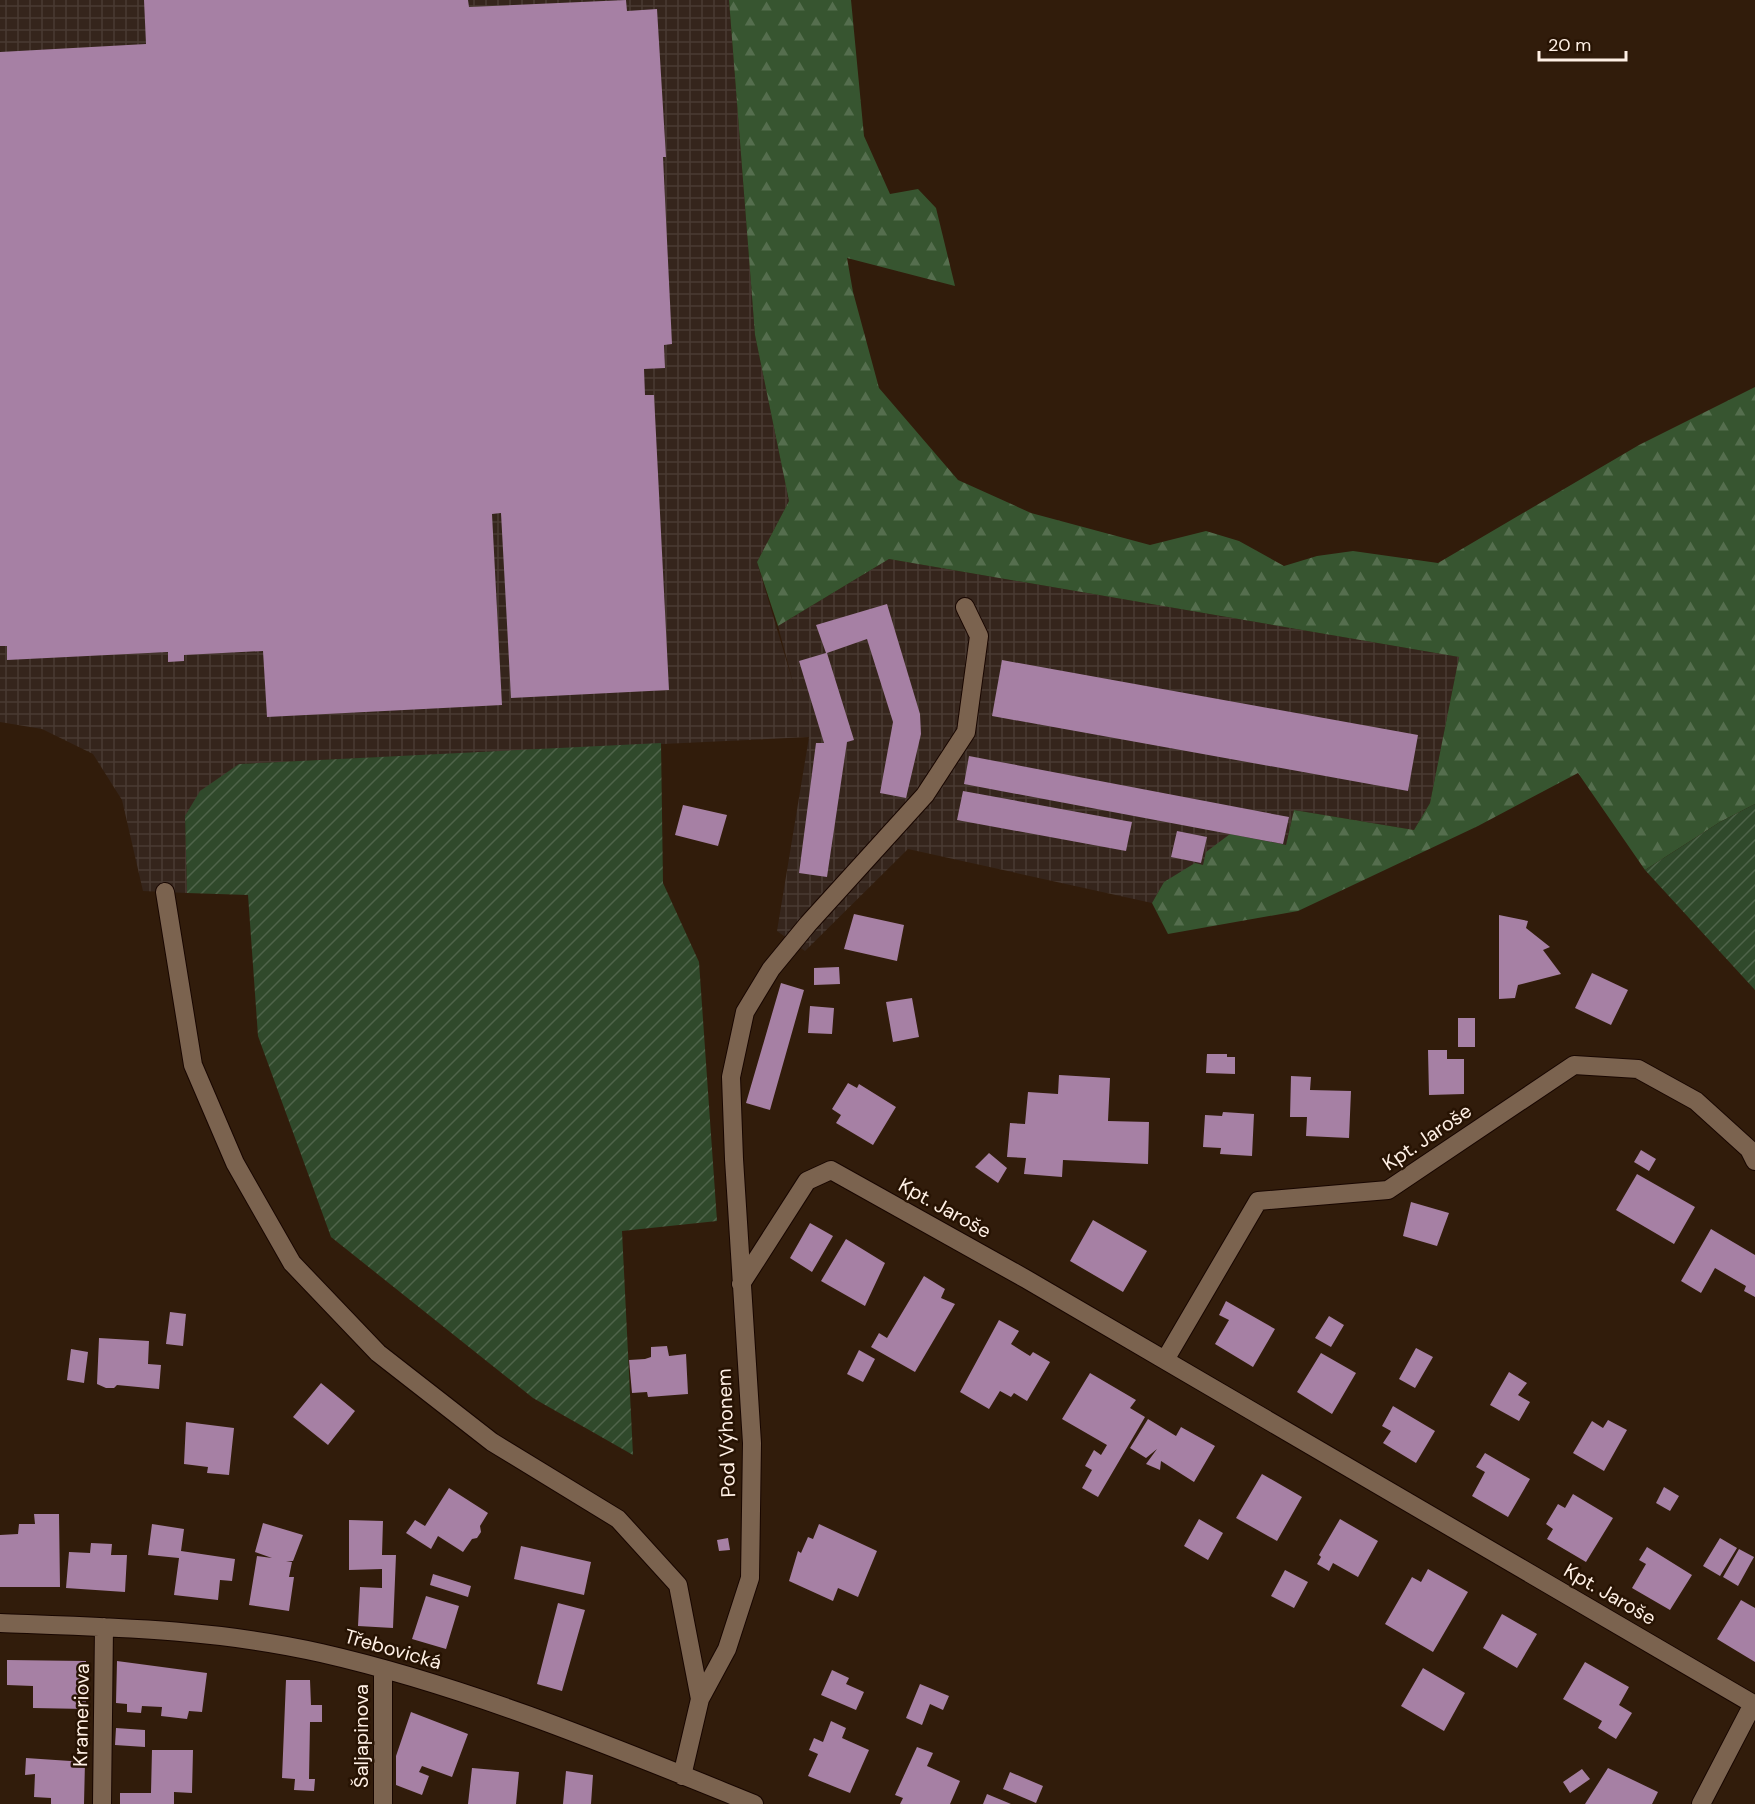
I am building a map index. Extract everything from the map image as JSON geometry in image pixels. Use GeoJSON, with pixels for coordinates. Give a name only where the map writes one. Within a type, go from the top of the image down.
{"type":"FeatureCollection","features":[{"type":"Feature","properties":{"kind":"street","name":"Pod Výhonem"},"geometry":{"type":"LineString","coordinates":[[682,1776],[700,1699],[727,1649],[750,1578],[752,1443],[741,1284],[731,1077],[745,1012],[771,969],[925,795],[966,732],[979,636],[964,607]]}},
{"type":"Feature","properties":{"kind":"street"},"geometry":{"type":"LineString","coordinates":[[165,892],[193,1065],[235,1162],[292,1263],[378,1353],[492,1442],[618,1519],[678,1585],[700,1699]]}},
{"type":"Feature","properties":{"kind":"street","name":"Kpt. Jaroše"},"geometry":{"type":"LineString","coordinates":[[1165,1360],[1258,1201],[1388,1190],[1574,1065],[1638,1070],[1696,1101],[1749,1149],[1755,1161]]}},
{"type":"Feature","properties":{"kind":"street","name":"Kpt. Jaroše"},"geometry":{"type":"LineString","coordinates":[[741,1284],[807,1181],[831,1170],[1165,1360],[1754,1704],[1701,1804]]}},
{"type":"Feature","properties":{"kind":"street","name":"Třebovická"},"geometry":{"type":"LineString","coordinates":[[0,1623],[104,1627],[217,1636],[319,1653],[475,1696],[752,1804]]}},
{"type":"Feature","properties":{"kind":"street","name":"Krameriova"},"geometry":{"type":"LineString","coordinates":[[102,1804],[104,1627]]}},
{"type":"Feature","properties":{"kind":"street","name":"Šaljapinova"},"geometry":{"type":"LineString","coordinates":[[383,1669],[383,1804]]}},
{"type":"Feature","properties":{"kind":"shaded area"},"geometry":{"type":"Polygon","coordinates":[[[0,0],[729,0],[755,335],[789,501],[757,562],[794,686],[778,626],[889,559],[1459,657],[1430,803],[1414,830],[1294,810],[1286,845],[1203,865],[1164,882],[1152,903],[908,849],[805,951],[777,931],[809,737],[240,764],[185,816],[187,893],[143,891],[122,800],[93,754],[42,729],[0,722],[0,0]]]}},
{"type":"Feature","properties":{"kind":"green space"},"geometry":{"type":"Polygon","coordinates":[[[729,0],[851,0],[864,136],[890,194],[918,189],[936,208],[955,286],[847,258],[853,292],[879,388],[958,480],[1031,513],[1150,545],[1206,531],[1239,541],[1284,566],[1317,556],[1353,551],[1438,563],[1639,445],[1755,387],[1755,804],[1720,822],[1645,870],[1578,773],[1478,826],[1298,911],[1168,934],[1152,903],[1164,882],[1195,863],[1203,865],[1206,852],[1230,834],[1286,845],[1294,810],[1414,830],[1430,803],[1459,657],[889,559],[778,626],[757,562],[789,501],[755,335],[729,0]]]}},
{"type":"Feature","properties":{"kind":"green space"},"geometry":{"type":"Polygon","coordinates":[[[661,743],[663,883],[699,962],[717,1221],[622,1231],[633,1455],[533,1398],[331,1237],[258,1036],[248,895],[187,893],[185,816],[200,791],[239,764],[661,743]]]}},
{"type":"Feature","properties":{"kind":"green space"},"geometry":{"type":"Polygon","coordinates":[[[1755,804],[1755,990],[1645,870],[1720,822],[1755,804]]]}},
{"type":"Feature","properties":{"kind":"building"},"geometry":{"type":"Polygon","coordinates":[[[144,0],[468,0],[469,7],[626,0],[627,11],[657,9],[666,157],[663,157],[672,344],[664,345],[665,368],[644,369],[645,395],[654,395],[669,690],[511,698],[501,513],[492,514],[502,705],[267,717],[263,651],[184,655],[184,661],[168,662],[168,652],[7,660],[7,646],[0,646],[0,52],[146,44],[144,0]]]}},
{"type":"Feature","properties":{"kind":"building"},"geometry":{"type":"Polygon","coordinates":[[[887,604],[920,714],[921,734],[906,798],[880,793],[893,722],[867,639],[827,653],[854,740],[847,742],[827,877],[799,873],[816,743],[824,743],[799,661],[826,653],[816,625],[887,604]]]}},
{"type":"Feature","properties":{"kind":"building"},"geometry":{"type":"Polygon","coordinates":[[[1002,660],[1418,735],[1408,791],[992,716],[1002,660]]]}},
{"type":"Feature","properties":{"kind":"building"},"geometry":{"type":"Polygon","coordinates":[[[969,756],[1289,817],[1283,844],[964,784],[969,756]]]}},
{"type":"Feature","properties":{"kind":"building"},"geometry":{"type":"Polygon","coordinates":[[[963,791],[1132,822],[1126,851],[957,820],[963,791]]]}},
{"type":"Feature","properties":{"kind":"building"},"geometry":{"type":"Polygon","coordinates":[[[683,805],[727,815],[718,846],[675,835],[683,805]]]}},
{"type":"Feature","properties":{"kind":"building"},"geometry":{"type":"Polygon","coordinates":[[[1177,831],[1207,837],[1201,863],[1171,857],[1177,831]]]}},
{"type":"Feature","properties":{"kind":"building"},"geometry":{"type":"Polygon","coordinates":[[[854,914],[904,925],[897,961],[844,949],[854,914]]]}},
{"type":"Feature","properties":{"kind":"building"},"geometry":{"type":"Polygon","coordinates":[[[1499,915],[1528,921],[1526,928],[1550,947],[1543,950],[1561,974],[1518,985],[1515,998],[1499,999],[1499,915]]]}},
{"type":"Feature","properties":{"kind":"building"},"geometry":{"type":"Polygon","coordinates":[[[839,967],[840,984],[814,985],[814,968],[839,967]]]}},
{"type":"Feature","properties":{"kind":"building"},"geometry":{"type":"Polygon","coordinates":[[[1592,973],[1628,990],[1611,1025],[1575,1008],[1592,973]]]}},
{"type":"Feature","properties":{"kind":"building"},"geometry":{"type":"Polygon","coordinates":[[[781,983],[804,990],[770,1110],[746,1103],[781,983]]]}},
{"type":"Feature","properties":{"kind":"building"},"geometry":{"type":"Polygon","coordinates":[[[912,998],[919,1037],[893,1042],[886,1002],[912,998]]]}},
{"type":"Feature","properties":{"kind":"building"},"geometry":{"type":"Polygon","coordinates":[[[810,1006],[834,1008],[832,1034],[808,1033],[810,1006]]]}},
{"type":"Feature","properties":{"kind":"building"},"geometry":{"type":"Polygon","coordinates":[[[1458,1018],[1475,1018],[1475,1047],[1458,1047],[1458,1018]]]}},
{"type":"Feature","properties":{"kind":"building"},"geometry":{"type":"Polygon","coordinates":[[[1428,1050],[1447,1050],[1447,1059],[1464,1059],[1464,1094],[1429,1095],[1428,1050]]]}},
{"type":"Feature","properties":{"kind":"building"},"geometry":{"type":"Polygon","coordinates":[[[1207,1054],[1227,1054],[1227,1057],[1235,1057],[1235,1074],[1206,1073],[1207,1054]]]}},
{"type":"Feature","properties":{"kind":"building"},"geometry":{"type":"Polygon","coordinates":[[[1059,1075],[1110,1078],[1108,1121],[1149,1122],[1148,1164],[1063,1160],[1062,1177],[1024,1174],[1026,1158],[1007,1157],[1010,1123],[1025,1124],[1028,1092],[1058,1094],[1059,1075]]]}},
{"type":"Feature","properties":{"kind":"building"},"geometry":{"type":"Polygon","coordinates":[[[1291,1076],[1311,1077],[1310,1090],[1351,1091],[1349,1138],[1306,1136],[1307,1117],[1290,1117],[1291,1076]]]}},
{"type":"Feature","properties":{"kind":"building"},"geometry":{"type":"Polygon","coordinates":[[[848,1083],[857,1088],[859,1084],[896,1107],[873,1145],[836,1123],[841,1115],[832,1109],[848,1083]]]}},
{"type":"Feature","properties":{"kind":"building"},"geometry":{"type":"Polygon","coordinates":[[[1223,1112],[1254,1114],[1252,1156],[1220,1154],[1221,1148],[1203,1147],[1205,1115],[1222,1116],[1223,1112]]]}},
{"type":"Feature","properties":{"kind":"building"},"geometry":{"type":"Polygon","coordinates":[[[1641,1150],[1656,1159],[1649,1171],[1634,1162],[1641,1150]]]}},
{"type":"Feature","properties":{"kind":"building"},"geometry":{"type":"Polygon","coordinates":[[[989,1153],[1007,1168],[998,1183],[975,1167],[989,1153]]]}},
{"type":"Feature","properties":{"kind":"building"},"geometry":{"type":"Polygon","coordinates":[[[1637,1174],[1695,1207],[1674,1244],[1616,1210],[1637,1174]]]}},
{"type":"Feature","properties":{"kind":"building"},"geometry":{"type":"Polygon","coordinates":[[[1411,1202],[1449,1213],[1437,1246],[1403,1236],[1411,1202]]]}},
{"type":"Feature","properties":{"kind":"building"},"geometry":{"type":"Polygon","coordinates":[[[1093,1220],[1147,1251],[1123,1292],[1070,1261],[1093,1220]]]}},
{"type":"Feature","properties":{"kind":"building"},"geometry":{"type":"Polygon","coordinates":[[[810,1223],[833,1236],[812,1272],[790,1258],[810,1223]]]}},
{"type":"Feature","properties":{"kind":"building"},"geometry":{"type":"Polygon","coordinates":[[[1711,1229],[1755,1255],[1755,1297],[1744,1291],[1746,1286],[1715,1268],[1701,1293],[1681,1281],[1711,1229]]]}},
{"type":"Feature","properties":{"kind":"building"},"geometry":{"type":"Polygon","coordinates":[[[846,1239],[885,1263],[865,1306],[821,1281],[846,1239]]]}},
{"type":"Feature","properties":{"kind":"building"},"geometry":{"type":"Polygon","coordinates":[[[924,1276],[945,1289],[941,1298],[955,1304],[915,1372],[871,1347],[879,1333],[887,1338],[924,1276]]]}},
{"type":"Feature","properties":{"kind":"building"},"geometry":{"type":"Polygon","coordinates":[[[1226,1301],[1275,1329],[1253,1367],[1215,1344],[1229,1320],[1219,1315],[1226,1301]]]}},
{"type":"Feature","properties":{"kind":"building"},"geometry":{"type":"Polygon","coordinates":[[[170,1312],[186,1314],[183,1346],[166,1344],[170,1312]]]}},
{"type":"Feature","properties":{"kind":"building"},"geometry":{"type":"Polygon","coordinates":[[[1329,1316],[1344,1325],[1331,1347],[1315,1338],[1329,1316]]]}},
{"type":"Feature","properties":{"kind":"building"},"geometry":{"type":"Polygon","coordinates":[[[999,1320],[1019,1331],[1011,1344],[1030,1356],[1033,1352],[1050,1362],[1027,1401],[1014,1393],[1011,1397],[1000,1391],[989,1409],[960,1392],[999,1320]]]}},
{"type":"Feature","properties":{"kind":"building"},"geometry":{"type":"Polygon","coordinates":[[[99,1338],[149,1341],[148,1364],[161,1365],[159,1389],[117,1385],[114,1388],[106,1388],[97,1384],[99,1338]]]}},
{"type":"Feature","properties":{"kind":"building"},"geometry":{"type":"Polygon","coordinates":[[[667,1346],[669,1356],[686,1354],[688,1394],[648,1397],[647,1392],[632,1393],[629,1360],[651,1357],[651,1347],[667,1346]]]}},
{"type":"Feature","properties":{"kind":"building"},"geometry":{"type":"Polygon","coordinates":[[[1416,1348],[1433,1357],[1415,1388],[1399,1379],[1416,1348]]]}},
{"type":"Feature","properties":{"kind":"building"},"geometry":{"type":"Polygon","coordinates":[[[71,1349],[88,1352],[84,1383],[67,1380],[71,1349]]]}},
{"type":"Feature","properties":{"kind":"building"},"geometry":{"type":"Polygon","coordinates":[[[859,1350],[875,1359],[863,1382],[847,1374],[859,1350]]]}},
{"type":"Feature","properties":{"kind":"building"},"geometry":{"type":"Polygon","coordinates":[[[1321,1353],[1356,1373],[1332,1414],[1297,1392],[1321,1353]]]}},
{"type":"Feature","properties":{"kind":"building"},"geometry":{"type":"Polygon","coordinates":[[[1509,1372],[1527,1383],[1518,1395],[1530,1402],[1519,1421],[1490,1405],[1509,1372]]]}},
{"type":"Feature","properties":{"kind":"building"},"geometry":{"type":"Polygon","coordinates":[[[1090,1373],[1136,1400],[1130,1408],[1145,1417],[1098,1497],[1082,1488],[1092,1470],[1085,1466],[1094,1450],[1101,1455],[1107,1445],[1062,1419],[1090,1373]]]}},
{"type":"Feature","properties":{"kind":"building"},"geometry":{"type":"Polygon","coordinates":[[[321,1383],[355,1411],[328,1445],[293,1417],[321,1383]]]}},
{"type":"Feature","properties":{"kind":"building"},"geometry":{"type":"Polygon","coordinates":[[[1393,1406],[1435,1431],[1416,1463],[1383,1443],[1391,1431],[1382,1426],[1393,1406]]]}},
{"type":"Feature","properties":{"kind":"building"},"geometry":{"type":"Polygon","coordinates":[[[1148,1419],[1176,1436],[1181,1427],[1215,1446],[1194,1482],[1161,1461],[1160,1470],[1146,1464],[1157,1449],[1146,1458],[1130,1448],[1148,1419]]]}},
{"type":"Feature","properties":{"kind":"building"},"geometry":{"type":"Polygon","coordinates":[[[1608,1420],[1627,1430],[1604,1471],[1573,1453],[1592,1421],[1603,1428],[1608,1420]]]}},
{"type":"Feature","properties":{"kind":"building"},"geometry":{"type":"Polygon","coordinates":[[[186,1422],[234,1428],[229,1475],[207,1473],[208,1467],[184,1464],[186,1422]]]}},
{"type":"Feature","properties":{"kind":"building"},"geometry":{"type":"Polygon","coordinates":[[[1485,1453],[1530,1479],[1508,1517],[1472,1496],[1485,1472],[1476,1467],[1485,1453]]]}},
{"type":"Feature","properties":{"kind":"building"},"geometry":{"type":"Polygon","coordinates":[[[1262,1474],[1302,1497],[1277,1541],[1236,1518],[1262,1474]]]}},
{"type":"Feature","properties":{"kind":"building"},"geometry":{"type":"Polygon","coordinates":[[[1664,1487],[1679,1496],[1670,1511],[1656,1503],[1664,1487]]]}},
{"type":"Feature","properties":{"kind":"building"},"geometry":{"type":"Polygon","coordinates":[[[449,1488],[488,1513],[480,1526],[481,1532],[477,1538],[472,1539],[463,1552],[438,1536],[431,1549],[406,1533],[415,1520],[425,1526],[449,1488]]]}},
{"type":"Feature","properties":{"kind":"building"},"geometry":{"type":"Polygon","coordinates":[[[1573,1494],[1613,1518],[1586,1562],[1547,1539],[1553,1529],[1546,1524],[1558,1504],[1565,1508],[1573,1494]]]}},
{"type":"Feature","properties":{"kind":"building"},"geometry":{"type":"Polygon","coordinates":[[[34,1514],[59,1514],[60,1587],[0,1587],[0,1535],[18,1534],[19,1524],[35,1524],[34,1514]]]}},
{"type":"Feature","properties":{"kind":"building"},"geometry":{"type":"Polygon","coordinates":[[[1199,1519],[1223,1533],[1208,1560],[1184,1546],[1199,1519]]]}},
{"type":"Feature","properties":{"kind":"building"},"geometry":{"type":"Polygon","coordinates":[[[1340,1519],[1378,1541],[1358,1577],[1333,1563],[1329,1571],[1317,1564],[1321,1557],[1319,1555],[1340,1519]]]}},
{"type":"Feature","properties":{"kind":"building"},"geometry":{"type":"Polygon","coordinates":[[[349,1520],[383,1521],[382,1555],[396,1555],[393,1628],[358,1626],[360,1587],[382,1588],[382,1569],[349,1570],[349,1520]]]}},
{"type":"Feature","properties":{"kind":"building"},"geometry":{"type":"Polygon","coordinates":[[[263,1523],[303,1535],[293,1561],[286,1561],[292,1562],[289,1577],[294,1577],[289,1611],[249,1605],[257,1556],[272,1558],[255,1552],[263,1523]]]}},
{"type":"Feature","properties":{"kind":"building"},"geometry":{"type":"Polygon","coordinates":[[[152,1524],[184,1529],[181,1551],[235,1559],[232,1581],[220,1580],[218,1600],[174,1595],[179,1558],[148,1555],[152,1524]]]}},
{"type":"Feature","properties":{"kind":"building"},"geometry":{"type":"Polygon","coordinates":[[[819,1524],[877,1551],[858,1597],[838,1588],[833,1601],[789,1581],[798,1551],[801,1553],[808,1537],[813,1539],[819,1524]]]}},
{"type":"Feature","properties":{"kind":"building"},"geometry":{"type":"Polygon","coordinates":[[[728,1538],[730,1550],[719,1551],[717,1540],[728,1538]]]}},
{"type":"Feature","properties":{"kind":"building"},"geometry":{"type":"Polygon","coordinates":[[[1720,1538],[1737,1548],[1720,1576],[1703,1566],[1720,1538]]]}},
{"type":"Feature","properties":{"kind":"building"},"geometry":{"type":"Polygon","coordinates":[[[91,1543],[112,1544],[111,1555],[127,1555],[125,1592],[66,1588],[69,1552],[90,1553],[91,1543]]]}},
{"type":"Feature","properties":{"kind":"building"},"geometry":{"type":"Polygon","coordinates":[[[521,1546],[591,1562],[584,1595],[514,1579],[521,1546]]]}},
{"type":"Feature","properties":{"kind":"building"},"geometry":{"type":"Polygon","coordinates":[[[1647,1547],[1692,1575],[1670,1610],[1632,1588],[1646,1564],[1639,1560],[1647,1547]]]}},
{"type":"Feature","properties":{"kind":"building"},"geometry":{"type":"Polygon","coordinates":[[[1739,1549],[1754,1557],[1738,1586],[1723,1577],[1739,1549]]]}},
{"type":"Feature","properties":{"kind":"building"},"geometry":{"type":"Polygon","coordinates":[[[1428,1569],[1468,1592],[1433,1652],[1385,1624],[1412,1577],[1421,1582],[1428,1569]]]}},
{"type":"Feature","properties":{"kind":"building"},"geometry":{"type":"Polygon","coordinates":[[[1285,1570],[1308,1582],[1294,1608],[1271,1596],[1285,1570]]]}},
{"type":"Feature","properties":{"kind":"building"},"geometry":{"type":"Polygon","coordinates":[[[433,1574],[471,1586],[468,1597],[430,1585],[433,1574]]]}},
{"type":"Feature","properties":{"kind":"building"},"geometry":{"type":"Polygon","coordinates":[[[426,1596],[459,1606],[446,1649],[412,1639],[426,1596]]]}},
{"type":"Feature","properties":{"kind":"building"},"geometry":{"type":"Polygon","coordinates":[[[1741,1600],[1755,1608],[1755,1662],[1717,1639],[1741,1600]]]}},
{"type":"Feature","properties":{"kind":"building"},"geometry":{"type":"Polygon","coordinates":[[[558,1603],[585,1610],[562,1691],[537,1684],[558,1603]]]}},
{"type":"Feature","properties":{"kind":"building"},"geometry":{"type":"Polygon","coordinates":[[[1502,1614],[1537,1634],[1517,1668],[1483,1648],[1502,1614]]]}},
{"type":"Feature","properties":{"kind":"building"},"geometry":{"type":"Polygon","coordinates":[[[7,1660],[86,1661],[86,1709],[33,1708],[33,1686],[7,1685],[7,1660]]]}},
{"type":"Feature","properties":{"kind":"building"},"geometry":{"type":"Polygon","coordinates":[[[117,1661],[207,1673],[202,1712],[189,1711],[187,1719],[161,1716],[162,1707],[142,1706],[141,1713],[127,1712],[127,1704],[116,1703],[117,1661]]]}},
{"type":"Feature","properties":{"kind":"building"},"geometry":{"type":"Polygon","coordinates":[[[1585,1662],[1629,1687],[1619,1705],[1632,1713],[1616,1739],[1598,1728],[1602,1721],[1563,1699],[1585,1662]]]}},
{"type":"Feature","properties":{"kind":"building"},"geometry":{"type":"Polygon","coordinates":[[[1423,1668],[1465,1693],[1444,1731],[1401,1706],[1423,1668]]]}},
{"type":"Feature","properties":{"kind":"building"},"geometry":{"type":"Polygon","coordinates":[[[832,1670],[849,1678],[846,1684],[864,1692],[856,1710],[821,1695],[832,1670]]]}},
{"type":"Feature","properties":{"kind":"building"},"geometry":{"type":"Polygon","coordinates":[[[286,1680],[310,1680],[311,1705],[322,1705],[322,1722],[310,1722],[309,1779],[315,1779],[314,1791],[294,1790],[295,1779],[282,1778],[286,1680]]]}},
{"type":"Feature","properties":{"kind":"building"},"geometry":{"type":"Polygon","coordinates":[[[920,1684],[949,1696],[943,1710],[930,1704],[922,1725],[906,1718],[920,1684]]]}},
{"type":"Feature","properties":{"kind":"building"},"geometry":{"type":"Polygon","coordinates":[[[411,1712],[468,1734],[452,1777],[422,1766],[419,1772],[429,1776],[422,1795],[396,1785],[396,1756],[411,1712]]]}},
{"type":"Feature","properties":{"kind":"building"},"geometry":{"type":"Polygon","coordinates":[[[831,1721],[846,1728],[842,1738],[869,1750],[850,1793],[808,1776],[818,1754],[809,1750],[814,1738],[823,1742],[831,1721]]]}},
{"type":"Feature","properties":{"kind":"building"},"geometry":{"type":"Polygon","coordinates":[[[116,1728],[145,1730],[145,1747],[115,1745],[116,1728]]]}},
{"type":"Feature","properties":{"kind":"building"},"geometry":{"type":"Polygon","coordinates":[[[917,1747],[933,1753],[927,1766],[960,1781],[950,1804],[900,1804],[903,1798],[895,1795],[917,1747]]]}},
{"type":"Feature","properties":{"kind":"building"},"geometry":{"type":"Polygon","coordinates":[[[152,1750],[193,1750],[192,1793],[174,1792],[174,1804],[120,1804],[120,1793],[151,1793],[152,1750]]]}},
{"type":"Feature","properties":{"kind":"building"},"geometry":{"type":"Polygon","coordinates":[[[26,1758],[85,1762],[84,1804],[51,1804],[51,1798],[34,1797],[35,1774],[25,1775],[26,1758]]]}},
{"type":"Feature","properties":{"kind":"building"},"geometry":{"type":"Polygon","coordinates":[[[472,1768],[519,1772],[516,1804],[468,1804],[472,1768]]]}},
{"type":"Feature","properties":{"kind":"building"},"geometry":{"type":"Polygon","coordinates":[[[1608,1768],[1658,1792],[1652,1804],[1585,1804],[1608,1768]]]}},
{"type":"Feature","properties":{"kind":"building"},"geometry":{"type":"Polygon","coordinates":[[[1582,1769],[1590,1779],[1570,1793],[1563,1782],[1582,1769]]]}},
{"type":"Feature","properties":{"kind":"building"},"geometry":{"type":"Polygon","coordinates":[[[566,1771],[593,1775],[591,1804],[563,1804],[566,1771]]]}},
{"type":"Feature","properties":{"kind":"building"},"geometry":{"type":"Polygon","coordinates":[[[1010,1772],[1043,1786],[1036,1803],[1003,1789],[1010,1772]]]}},
{"type":"Feature","properties":{"kind":"building"},"geometry":{"type":"Polygon","coordinates":[[[987,1794],[1011,1804],[983,1804],[987,1794]]]}}]}
